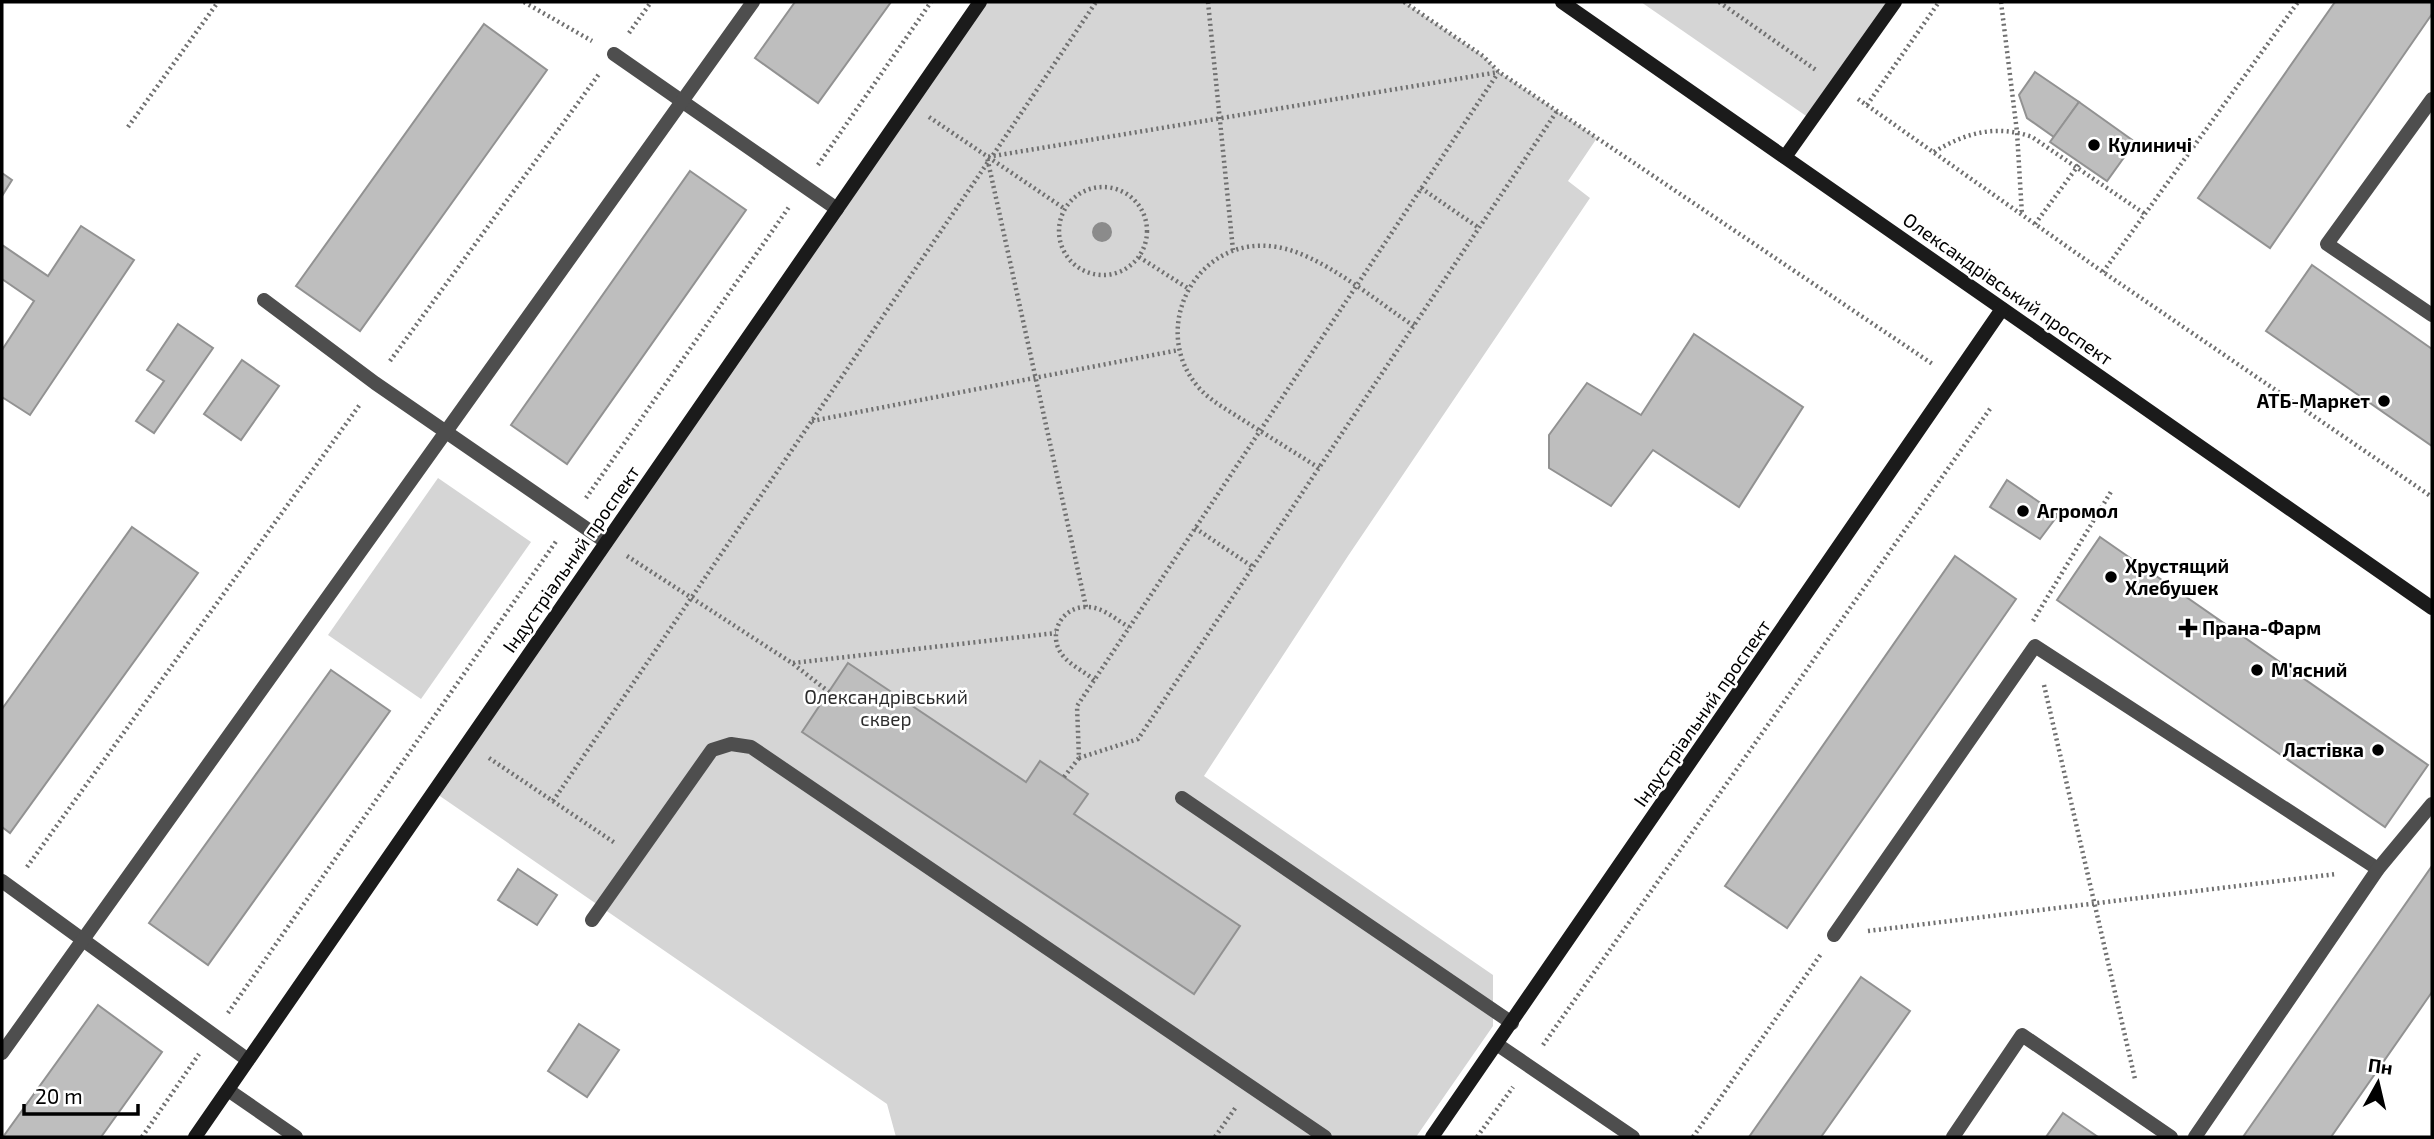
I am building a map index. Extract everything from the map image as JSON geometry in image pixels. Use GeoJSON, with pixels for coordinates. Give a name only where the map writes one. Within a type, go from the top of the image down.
{"type":"FeatureCollection","features":[{"type":"Feature","properties":{"kind":"street","name":"Індустріальний проспект"},"geometry":{"type":"LineString","coordinates":[[195,1137],[980,2]]}},
{"type":"Feature","properties":{"kind":"street","name":"Олександрівський проспект"},"geometry":{"type":"LineString","coordinates":[[1562,2],[2432,608]]}},
{"type":"Feature","properties":{"kind":"street"},"geometry":{"type":"LineString","coordinates":[[1784,157],[1895,2]]}},
{"type":"Feature","properties":{"kind":"street","name":"Індустріальний проспект"},"geometry":{"type":"LineString","coordinates":[[1432,1137],[2002,309]]}},
{"type":"Feature","properties":{"kind":"lane"},"geometry":{"type":"LineString","coordinates":[[2,1053],[753,2]]}},
{"type":"Feature","properties":{"kind":"lane"},"geometry":{"type":"LineString","coordinates":[[614,54],[837,209]]}},
{"type":"Feature","properties":{"kind":"lane"},"geometry":{"type":"LineString","coordinates":[[2432,99],[2327,244],[2432,315]]}},
{"type":"Feature","properties":{"kind":"lane"},"geometry":{"type":"LineString","coordinates":[[264,300],[375,383],[606,542]]}},
{"type":"Feature","properties":{"kind":"lane"},"geometry":{"type":"LineString","coordinates":[[1834,936],[2035,646],[2378,869]]}},
{"type":"Feature","properties":{"kind":"lane"},"geometry":{"type":"LineString","coordinates":[[592,920],[712,750],[731,744],[751,747],[1325,1137]]}},
{"type":"Feature","properties":{"kind":"lane"},"geometry":{"type":"LineString","coordinates":[[1182,799],[1512,1023]]}},
{"type":"Feature","properties":{"kind":"lane"},"geometry":{"type":"LineString","coordinates":[[2195,1137],[2378,869],[2432,804]]}},
{"type":"Feature","properties":{"kind":"lane"},"geometry":{"type":"LineString","coordinates":[[7,884],[248,1060]]}},
{"type":"Feature","properties":{"kind":"lane"},"geometry":{"type":"LineString","coordinates":[[1952,1137],[2022,1035],[2171,1137]]}},
{"type":"Feature","properties":{"kind":"lane"},"geometry":{"type":"LineString","coordinates":[[1497,1045],[1633,1137]]}},
{"type":"Feature","properties":{"kind":"lane"},"geometry":{"type":"LineString","coordinates":[[228,1090],[296,1137]]}},
{"type":"Feature","properties":{"kind":"path"},"geometry":{"type":"LineString","coordinates":[[128,127],[218,2]]}},
{"type":"Feature","properties":{"kind":"path"},"geometry":{"type":"LineString","coordinates":[[524,2],[614,54]]}},
{"type":"Feature","properties":{"kind":"path"},"geometry":{"type":"LineString","coordinates":[[7,884],[651,2]]}},
{"type":"Feature","properties":{"kind":"path"},"geometry":{"type":"LineString","coordinates":[[142,1137],[931,2]]}},
{"type":"Feature","properties":{"kind":"path"},"geometry":{"type":"LineString","coordinates":[[553,801],[1096,2]]}},
{"type":"Feature","properties":{"kind":"path"},"geometry":{"type":"LineString","coordinates":[[1208,2],[1233,250]]}},
{"type":"Feature","properties":{"kind":"path"},"geometry":{"type":"LineString","coordinates":[[1404,2],[1483,56],[1499,72],[1955,379]]}},
{"type":"Feature","properties":{"kind":"path"},"geometry":{"type":"LineString","coordinates":[[1719,2],[1820,72]]}},
{"type":"Feature","properties":{"kind":"path"},"geometry":{"type":"LineString","coordinates":[[1939,2],[1867,105],[2103,272],[2432,497]]}},
{"type":"Feature","properties":{"kind":"path"},"geometry":{"type":"LineString","coordinates":[[2001,2],[2017,132],[2022,215]]}},
{"type":"Feature","properties":{"kind":"path"},"geometry":{"type":"LineString","coordinates":[[2103,272],[2298,2]]}},
{"type":"Feature","properties":{"kind":"path"},"geometry":{"type":"LineString","coordinates":[[987,156],[1499,72]]}},
{"type":"Feature","properties":{"kind":"path"},"geometry":{"type":"LineString","coordinates":[[1079,758],[1077,706],[1499,72]]}},
{"type":"Feature","properties":{"kind":"path"},"geometry":{"type":"LineString","coordinates":[[909,104],[1065,209]]}},
{"type":"Feature","properties":{"kind":"path"},"geometry":{"type":"LineString","coordinates":[[1064,777],[1079,758],[1138,739],[1557,111]]}},
{"type":"Feature","properties":{"kind":"path"},"geometry":{"type":"LineString","coordinates":[[1934,152],[1955,139],[1986,130],[2017,132],[2032,137],[2145,214]]}},
{"type":"Feature","properties":{"kind":"path"},"geometry":{"type":"LineString","coordinates":[[987,156],[1086,607]]}},
{"type":"Feature","properties":{"kind":"path"},"geometry":{"type":"LineString","coordinates":[[2035,224],[2080,163]]}},
{"type":"Feature","properties":{"kind":"path"},"geometry":{"type":"LineString","coordinates":[[1096,187],[1111,187],[1125,192],[1137,202],[1146,222],[1145,244],[1139,257],[1115,274],[1087,272],[1074,265],[1065,254],[1060,240],[1059,226],[1065,209],[1070,200],[1082,191],[1096,187]]}},
{"type":"Feature","properties":{"kind":"path"},"geometry":{"type":"LineString","coordinates":[[1421,188],[1479,228]]}},
{"type":"Feature","properties":{"kind":"path"},"geometry":{"type":"LineString","coordinates":[[1319,468],[1213,401],[1189,375],[1179,350],[1177,336],[1179,313],[1197,277],[1214,261],[1233,250],[1255,245],[1291,250],[1319,263],[1414,326]]}},
{"type":"Feature","properties":{"kind":"path"},"geometry":{"type":"LineString","coordinates":[[1139,257],[1189,289]]}},
{"type":"Feature","properties":{"kind":"path"},"geometry":{"type":"LineString","coordinates":[[812,421],[1179,350]]}},
{"type":"Feature","properties":{"kind":"path"},"geometry":{"type":"LineString","coordinates":[[1477,1137],[1992,406]]}},
{"type":"Feature","properties":{"kind":"path"},"geometry":{"type":"LineString","coordinates":[[2112,490],[2028,628],[2035,646],[2144,1118]]}},
{"type":"Feature","properties":{"kind":"path"},"geometry":{"type":"LineString","coordinates":[[1195,528],[1253,567]]}},
{"type":"Feature","properties":{"kind":"path"},"geometry":{"type":"LineString","coordinates":[[606,542],[792,663],[829,692]]}},
{"type":"Feature","properties":{"kind":"path"},"geometry":{"type":"LineString","coordinates":[[1094,680],[1065,658],[1058,647],[1057,625],[1063,615],[1073,609],[1099,608],[1129,627]]}},
{"type":"Feature","properties":{"kind":"path"},"geometry":{"type":"LineString","coordinates":[[792,663],[1056,633]]}},
{"type":"Feature","properties":{"kind":"path"},"geometry":{"type":"LineString","coordinates":[[467,743],[636,857]]}},
{"type":"Feature","properties":{"kind":"path"},"geometry":{"type":"LineString","coordinates":[[1693,1137],[1834,936],[2378,869]]}},
{"type":"Feature","properties":{"kind":"path"},"geometry":{"type":"LineString","coordinates":[[1215,1137],[1250,1086]]}},
{"type":"Feature","properties":{"kind":"green space","name":"Олександрівський сквер"},"geometry":{"type":"Polygon","coordinates":[[[980,2],[1404,2],[1483,56],[1499,72],[1597,138],[1568,181],[1590,198],[1348,556],[1204,776],[1493,975],[1493,1026],[1416,1137],[896,1137],[887,1104],[434,792],[980,2]]]}},
{"type":"Feature","properties":{"kind":"green space"},"geometry":{"type":"Polygon","coordinates":[[[1641,2],[1895,2],[1812,120],[1641,2]]]}},
{"type":"Feature","properties":{"kind":"green space"},"geometry":{"type":"Polygon","coordinates":[[[438,478],[531,542],[421,699],[328,635],[438,478]]]}},
{"type":"Feature","properties":{"kind":"building"},"geometry":{"type":"Polygon","coordinates":[[[795,2],[891,2],[818,103],[755,58],[795,2]]]}},
{"type":"Feature","properties":{"kind":"building"},"geometry":{"type":"Polygon","coordinates":[[[2335,2],[2432,2],[2432,14],[2270,248],[2198,198],[2335,2]]]}},
{"type":"Feature","properties":{"kind":"building"},"geometry":{"type":"Polygon","coordinates":[[[484,24],[547,70],[360,331],[296,286],[484,24]]]}},
{"type":"Feature","properties":{"kind":"building"},"geometry":{"type":"Polygon","coordinates":[[[2035,72],[2079,102],[2054,137],[2027,118],[2019,95],[2035,72]]]}},
{"type":"Feature","properties":{"kind":"building"},"geometry":{"type":"Polygon","coordinates":[[[2079,102],[2135,142],[2107,181],[2050,142],[2079,102]]]}},
{"type":"Feature","properties":{"kind":"building"},"geometry":{"type":"Polygon","coordinates":[[[690,171],[746,210],[567,464],[511,425],[690,171]]]}},
{"type":"Feature","properties":{"kind":"building"},"geometry":{"type":"Polygon","coordinates":[[[2,173],[12,180],[2,196],[2,173]]]}},
{"type":"Feature","properties":{"kind":"building"},"geometry":{"type":"Polygon","coordinates":[[[81,226],[134,260],[30,415],[2,397],[2,350],[34,301],[2,279],[2,245],[48,276],[81,226]]]}},
{"type":"Feature","properties":{"kind":"building"},"geometry":{"type":"Polygon","coordinates":[[[2312,265],[2432,349],[2432,446],[2266,331],[2312,265]]]}},
{"type":"Feature","properties":{"kind":"building"},"geometry":{"type":"Polygon","coordinates":[[[178,324],[213,348],[154,433],[136,421],[164,381],[147,370],[178,324]]]}},
{"type":"Feature","properties":{"kind":"building"},"geometry":{"type":"Polygon","coordinates":[[[1694,334],[1803,407],[1739,507],[1653,450],[1611,506],[1549,468],[1549,435],[1587,383],[1641,415],[1694,334]]]}},
{"type":"Feature","properties":{"kind":"building"},"geometry":{"type":"Polygon","coordinates":[[[242,360],[279,386],[241,440],[204,414],[242,360]]]}},
{"type":"Feature","properties":{"kind":"building"},"geometry":{"type":"Polygon","coordinates":[[[2007,480],[2058,515],[2040,539],[1990,507],[2007,480]]]}},
{"type":"Feature","properties":{"kind":"building"},"geometry":{"type":"Polygon","coordinates":[[[132,527],[198,573],[10,833],[2,827],[2,709],[132,527]]]}},
{"type":"Feature","properties":{"kind":"building"},"geometry":{"type":"Polygon","coordinates":[[[2100,537],[2428,765],[2385,827],[2057,600],[2100,537]]]}},
{"type":"Feature","properties":{"kind":"building"},"geometry":{"type":"Polygon","coordinates":[[[1955,556],[2016,599],[1787,928],[1725,886],[1955,556]]]}},
{"type":"Feature","properties":{"kind":"building"},"geometry":{"type":"Polygon","coordinates":[[[848,663],[1026,782],[1040,761],[1064,777],[1088,794],[1074,814],[1240,926],[1194,994],[802,732],[848,663]]]}},
{"type":"Feature","properties":{"kind":"building"},"geometry":{"type":"Polygon","coordinates":[[[331,670],[390,711],[208,965],[149,923],[331,670]]]}},
{"type":"Feature","properties":{"kind":"building"},"geometry":{"type":"Polygon","coordinates":[[[2432,866],[2432,992],[2331,1137],[2243,1137],[2432,866]]]}},
{"type":"Feature","properties":{"kind":"building"},"geometry":{"type":"Polygon","coordinates":[[[518,869],[557,895],[537,925],[498,900],[518,869]]]}},
{"type":"Feature","properties":{"kind":"building"},"geometry":{"type":"Polygon","coordinates":[[[1861,977],[1910,1011],[1821,1137],[1749,1137],[1861,977]]]}},
{"type":"Feature","properties":{"kind":"building"},"geometry":{"type":"Polygon","coordinates":[[[98,1005],[162,1052],[101,1137],[3,1137],[98,1005]]]}},
{"type":"Feature","properties":{"kind":"building"},"geometry":{"type":"Polygon","coordinates":[[[579,1024],[619,1050],[587,1097],[548,1071],[579,1024]]]}},
{"type":"Feature","properties":{"kind":"building"},"geometry":{"type":"Polygon","coordinates":[[[2063,1113],[2098,1137],[2046,1137],[2063,1113]]]}},
{"type":"Feature","properties":{"kind":"place","name":"Кулиничі"},"geometry":{"type":"Point","coordinates":[2094,145]}},
{"type":"Feature","properties":{"kind":"place","name":"АТБ-Маркет"},"geometry":{"type":"Point","coordinates":[2384,401]}},
{"type":"Feature","properties":{"kind":"place","name":"Агромол"},"geometry":{"type":"Point","coordinates":[2023,511]}},
{"type":"Feature","properties":{"kind":"place","name":"Хрустящий Хлебушек"},"geometry":{"type":"Point","coordinates":[2111,577]}},
{"type":"Feature","properties":{"kind":"place","name":"Прана-Фарм"},"geometry":{"type":"Point","coordinates":[2188,628]}},
{"type":"Feature","properties":{"kind":"place","name":"М'ясний"},"geometry":{"type":"Point","coordinates":[2257,670]}},
{"type":"Feature","properties":{"kind":"place","name":"Ластівка"},"geometry":{"type":"Point","coordinates":[2378,750]}}]}
